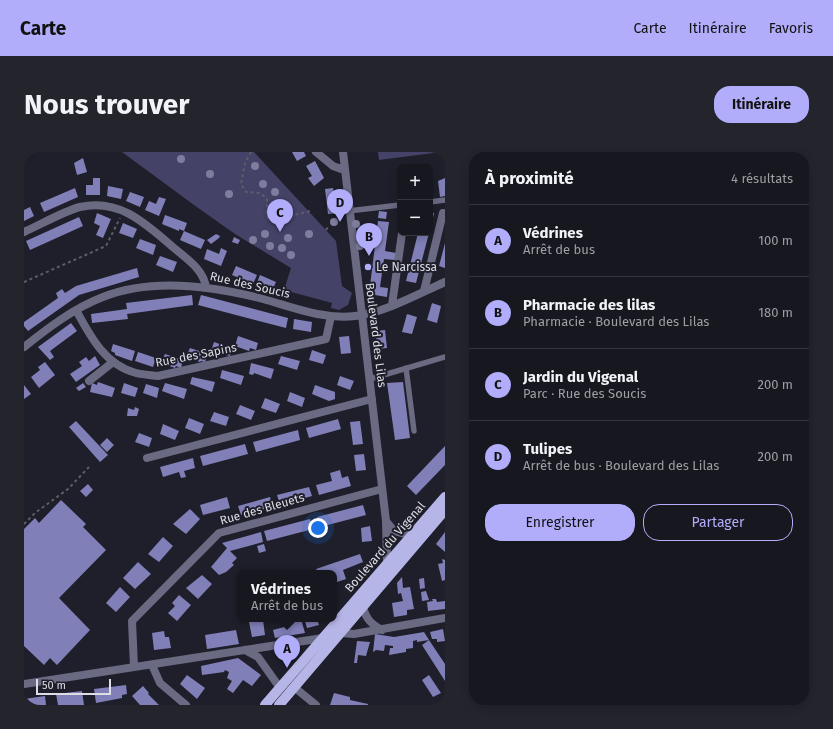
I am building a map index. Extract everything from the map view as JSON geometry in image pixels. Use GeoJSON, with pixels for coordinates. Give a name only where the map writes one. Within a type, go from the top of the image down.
{"type":"FeatureCollection","features":[{"type":"Feature","properties":{"kind":"main road","name":"Boulevard du Vigenal"},"geometry":{"type":"LineString","coordinates":[[265,705],[445,497]]}},
{"type":"Feature","properties":{"kind":"main road","name":"Boulevard du Vigenal"},"geometry":{"type":"LineString","coordinates":[[278,705],[445,510]]}},
{"type":"Feature","properties":{"kind":"street"},"geometry":{"type":"LineString","coordinates":[[316,152],[333,166],[344,170]]}},
{"type":"Feature","properties":{"kind":"street","name":"Boulevard des Lilas"},"geometry":{"type":"LineString","coordinates":[[342,152],[386,521],[387,565]]}},
{"type":"Feature","properties":{"kind":"street"},"geometry":{"type":"LineString","coordinates":[[24,232],[79,207],[98,205],[124,210],[140,220],[195,266],[204,277],[206,287]]}},
{"type":"Feature","properties":{"kind":"street"},"geometry":{"type":"LineString","coordinates":[[424,291],[443,213]]}},
{"type":"Feature","properties":{"kind":"street"},"geometry":{"type":"LineString","coordinates":[[392,305],[402,236]]}},
{"type":"Feature","properties":{"kind":"street","name":"Rue des Soucis"},"geometry":{"type":"LineString","coordinates":[[24,347],[76,310],[102,297],[121,291],[163,286],[206,287],[238,292],[331,316],[362,314],[392,305],[445,282]]}},
{"type":"Feature","properties":{"kind":"street","name":"Rue des Sapins"},"geometry":{"type":"LineString","coordinates":[[76,310],[99,349],[113,362],[136,374],[158,376],[326,339],[331,316]]}},
{"type":"Feature","properties":{"kind":"street"},"geometry":{"type":"LineString","coordinates":[[89,380],[113,362]]}},
{"type":"Feature","properties":{"kind":"street"},"geometry":{"type":"LineString","coordinates":[[147,458],[372,399]]}},
{"type":"Feature","properties":{"kind":"street","name":"Rue des Bleuets"},"geometry":{"type":"LineString","coordinates":[[134,667],[132,621],[219,533],[382,489]]}},
{"type":"Feature","properties":{"kind":"street"},"geometry":{"type":"LineString","coordinates":[[386,521],[394,531],[412,536]]}},
{"type":"Feature","properties":{"kind":"street"},"geometry":{"type":"LineString","coordinates":[[363,607],[371,624],[382,630]]}},
{"type":"Feature","properties":{"kind":"street"},"geometry":{"type":"LineString","coordinates":[[341,633],[354,634],[382,630],[445,618]]}},
{"type":"Feature","properties":{"kind":"street"},"geometry":{"type":"LineString","coordinates":[[24,684],[323,638]]}},
{"type":"Feature","properties":{"kind":"street"},"geometry":{"type":"LineString","coordinates":[[245,650],[258,657],[280,688]]}},
{"type":"Feature","properties":{"kind":"street"},"geometry":{"type":"LineString","coordinates":[[152,665],[160,683],[186,705]]}},
{"type":"Feature","properties":{"kind":"street"},"geometry":{"type":"LineString","coordinates":[[294,687],[316,705]]}},
{"type":"Feature","properties":{"kind":"lane"},"geometry":{"type":"LineString","coordinates":[[433,202],[445,200]]}},
{"type":"Feature","properties":{"kind":"lane"},"geometry":{"type":"LineString","coordinates":[[348,211],[397,205]]}},
{"type":"Feature","properties":{"kind":"lane"},"geometry":{"type":"LineString","coordinates":[[370,379],[445,357]]}},
{"type":"Feature","properties":{"kind":"lane"},"geometry":{"type":"LineString","coordinates":[[406,368],[414,431]]}},
{"type":"Feature","properties":{"kind":"path"},"geometry":{"type":"LineString","coordinates":[[251,152],[245,163],[241,184],[246,192],[259,193],[266,197],[268,203],[266,213],[268,218],[273,219],[294,215],[308,212],[312,209]]}},
{"type":"Feature","properties":{"kind":"path"},"geometry":{"type":"LineString","coordinates":[[24,282],[106,246],[124,210]]}},
{"type":"Feature","properties":{"kind":"path"},"geometry":{"type":"LineString","coordinates":[[24,524],[35,513],[68,489],[89,467]]}},
{"type":"Feature","properties":{"kind":"shaded area"},"geometry":{"type":"Polygon","coordinates":[[[122,152],[254,152],[336,241],[342,286],[352,293],[348,305],[339,310],[331,308],[332,303],[284,290],[291,268],[235,234],[122,152]]]}},
{"type":"Feature","properties":{"kind":"shaded area"},"geometry":{"type":"Polygon","coordinates":[[[378,152],[441,152],[379,160],[378,152]]]}},
{"type":"Feature","properties":{"kind":"building"},"geometry":{"type":"Polygon","coordinates":[[[292,152],[304,152],[306,156],[297,161],[292,152]]]}},
{"type":"Feature","properties":{"kind":"building"},"geometry":{"type":"Polygon","coordinates":[[[83,158],[87,172],[77,175],[74,163],[83,158]]]}},
{"type":"Feature","properties":{"kind":"building"},"geometry":{"type":"Polygon","coordinates":[[[315,161],[324,178],[314,186],[308,178],[312,176],[306,166],[315,161]]]}},
{"type":"Feature","properties":{"kind":"building"},"geometry":{"type":"Polygon","coordinates":[[[93,178],[100,178],[100,195],[86,195],[86,185],[93,185],[93,178]]]}},
{"type":"Feature","properties":{"kind":"building"},"geometry":{"type":"Polygon","coordinates":[[[445,178],[445,196],[440,197],[438,181],[445,178]]]}},
{"type":"Feature","properties":{"kind":"building"},"geometry":{"type":"Polygon","coordinates":[[[108,186],[123,189],[121,199],[107,196],[108,186]]]}},
{"type":"Feature","properties":{"kind":"building"},"geometry":{"type":"Polygon","coordinates":[[[75,188],[78,197],[44,212],[40,203],[75,188]]]}},
{"type":"Feature","properties":{"kind":"building"},"geometry":{"type":"Polygon","coordinates":[[[333,188],[338,213],[328,214],[325,189],[333,188]]]}},
{"type":"Feature","properties":{"kind":"building"},"geometry":{"type":"Polygon","coordinates":[[[130,192],[144,197],[140,207],[126,201],[130,192]]]}},
{"type":"Feature","properties":{"kind":"building"},"geometry":{"type":"Polygon","coordinates":[[[159,197],[166,199],[159,216],[145,210],[149,201],[156,204],[159,197]]]}},
{"type":"Feature","properties":{"kind":"building"},"geometry":{"type":"Polygon","coordinates":[[[30,207],[34,216],[24,221],[24,210],[30,207]]]}},
{"type":"Feature","properties":{"kind":"building"},"geometry":{"type":"Polygon","coordinates":[[[379,211],[387,212],[386,219],[378,218],[379,211]]]}},
{"type":"Feature","properties":{"kind":"building"},"geometry":{"type":"Polygon","coordinates":[[[97,213],[111,219],[103,238],[96,235],[100,226],[94,223],[97,213]]]}},
{"type":"Feature","properties":{"kind":"building"},"geometry":{"type":"Polygon","coordinates":[[[165,215],[187,223],[184,231],[179,229],[179,231],[162,224],[165,215]]]}},
{"type":"Feature","properties":{"kind":"building"},"geometry":{"type":"Polygon","coordinates":[[[79,217],[83,226],[30,250],[26,241],[79,217]]]}},
{"type":"Feature","properties":{"kind":"building"},"geometry":{"type":"Polygon","coordinates":[[[378,221],[389,222],[385,251],[396,253],[395,260],[384,259],[380,287],[388,288],[387,297],[369,294],[378,221]]]}},
{"type":"Feature","properties":{"kind":"building"},"geometry":{"type":"Polygon","coordinates":[[[123,223],[137,229],[133,238],[119,233],[123,223]]]}},
{"type":"Feature","properties":{"kind":"building"},"geometry":{"type":"Polygon","coordinates":[[[184,231],[205,240],[201,249],[180,240],[184,231]]]}},
{"type":"Feature","properties":{"kind":"building"},"geometry":{"type":"Polygon","coordinates":[[[216,234],[220,236],[219,238],[211,244],[207,240],[216,234]]]}},
{"type":"Feature","properties":{"kind":"building"},"geometry":{"type":"Polygon","coordinates":[[[417,236],[428,236],[416,283],[406,281],[417,236]]]}},
{"type":"Feature","properties":{"kind":"building"},"geometry":{"type":"Polygon","coordinates":[[[234,237],[240,240],[238,244],[232,242],[234,237]]]}},
{"type":"Feature","properties":{"kind":"building"},"geometry":{"type":"Polygon","coordinates":[[[140,239],[156,245],[153,255],[136,248],[140,239]]]}},
{"type":"Feature","properties":{"kind":"building"},"geometry":{"type":"Polygon","coordinates":[[[445,243],[445,268],[439,266],[445,243]]]}},
{"type":"Feature","properties":{"kind":"building"},"geometry":{"type":"Polygon","coordinates":[[[221,248],[227,251],[221,266],[204,259],[207,249],[219,254],[221,248]]]}},
{"type":"Feature","properties":{"kind":"building"},"geometry":{"type":"Polygon","coordinates":[[[160,256],[177,262],[173,272],[156,265],[160,256]]]}},
{"type":"Feature","properties":{"kind":"building"},"geometry":{"type":"Polygon","coordinates":[[[236,266],[257,275],[253,284],[232,275],[236,266]]]}},
{"type":"Feature","properties":{"kind":"building"},"geometry":{"type":"Polygon","coordinates":[[[137,268],[139,277],[79,295],[28,331],[24,326],[24,322],[58,298],[56,293],[62,289],[65,293],[76,286],[137,268]]]}},
{"type":"Feature","properties":{"kind":"building"},"geometry":{"type":"Polygon","coordinates":[[[260,275],[276,282],[272,291],[256,285],[260,275]]]}},
{"type":"Feature","properties":{"kind":"building"},"geometry":{"type":"Polygon","coordinates":[[[192,295],[193,305],[127,314],[128,319],[92,323],[91,314],[127,309],[126,303],[192,295]]]}},
{"type":"Feature","properties":{"kind":"building"},"geometry":{"type":"Polygon","coordinates":[[[201,295],[288,318],[286,328],[198,305],[201,295]]]}},
{"type":"Feature","properties":{"kind":"building"},"geometry":{"type":"Polygon","coordinates":[[[432,303],[441,306],[437,323],[427,320],[432,303]]]}},
{"type":"Feature","properties":{"kind":"building"},"geometry":{"type":"Polygon","coordinates":[[[407,314],[417,317],[412,334],[402,332],[407,314]]]}},
{"type":"Feature","properties":{"kind":"building"},"geometry":{"type":"Polygon","coordinates":[[[294,319],[312,322],[311,332],[293,329],[294,319]]]}},
{"type":"Feature","properties":{"kind":"building"},"geometry":{"type":"Polygon","coordinates":[[[71,323],[77,331],[50,351],[54,357],[50,360],[38,347],[71,323]]]}},
{"type":"Feature","properties":{"kind":"building"},"geometry":{"type":"Polygon","coordinates":[[[385,330],[387,348],[377,349],[376,331],[385,330]]]}},
{"type":"Feature","properties":{"kind":"building"},"geometry":{"type":"Polygon","coordinates":[[[238,336],[258,343],[256,350],[250,348],[249,351],[235,346],[238,336]]]}},
{"type":"Feature","properties":{"kind":"building"},"geometry":{"type":"Polygon","coordinates":[[[349,336],[351,353],[341,354],[339,337],[349,336]]]}},
{"type":"Feature","properties":{"kind":"building"},"geometry":{"type":"Polygon","coordinates":[[[214,342],[232,350],[230,356],[211,351],[214,342]]]}},
{"type":"Feature","properties":{"kind":"building"},"geometry":{"type":"Polygon","coordinates":[[[113,344],[135,351],[132,361],[115,355],[115,353],[111,351],[113,344]]]}},
{"type":"Feature","properties":{"kind":"building"},"geometry":{"type":"Polygon","coordinates":[[[190,348],[208,354],[205,362],[200,362],[186,357],[190,348]]]}},
{"type":"Feature","properties":{"kind":"building"},"geometry":{"type":"Polygon","coordinates":[[[312,350],[326,355],[323,364],[309,360],[312,350]]]}},
{"type":"Feature","properties":{"kind":"building"},"geometry":{"type":"Polygon","coordinates":[[[138,352],[156,358],[153,367],[135,361],[138,352]]]}},
{"type":"Feature","properties":{"kind":"building"},"geometry":{"type":"Polygon","coordinates":[[[165,354],[183,360],[181,368],[176,366],[175,368],[161,363],[165,354]]]}},
{"type":"Feature","properties":{"kind":"building"},"geometry":{"type":"Polygon","coordinates":[[[95,356],[100,365],[76,382],[70,374],[82,366],[79,362],[86,357],[89,361],[95,356]]]}},
{"type":"Feature","properties":{"kind":"building"},"geometry":{"type":"Polygon","coordinates":[[[281,356],[300,361],[297,370],[278,364],[281,356]]]}},
{"type":"Feature","properties":{"kind":"building"},"geometry":{"type":"Polygon","coordinates":[[[45,362],[55,375],[39,388],[31,377],[40,370],[38,367],[45,362]]]}},
{"type":"Feature","properties":{"kind":"building"},"geometry":{"type":"Polygon","coordinates":[[[251,363],[274,369],[271,379],[254,373],[253,375],[249,374],[251,363]]]}},
{"type":"Feature","properties":{"kind":"building"},"geometry":{"type":"Polygon","coordinates":[[[222,370],[244,376],[241,385],[220,378],[222,370]]]}},
{"type":"Feature","properties":{"kind":"building"},"geometry":{"type":"Polygon","coordinates":[[[340,376],[354,381],[350,390],[337,385],[340,376]]]}},
{"type":"Feature","properties":{"kind":"building"},"geometry":{"type":"Polygon","coordinates":[[[192,377],[215,382],[212,392],[190,384],[192,377]]]}},
{"type":"Feature","properties":{"kind":"building"},"geometry":{"type":"Polygon","coordinates":[[[98,382],[115,388],[112,397],[90,392],[92,383],[97,385],[98,382]]]}},
{"type":"Feature","properties":{"kind":"building"},"geometry":{"type":"Polygon","coordinates":[[[403,382],[410,438],[395,440],[387,383],[403,382]]]}},
{"type":"Feature","properties":{"kind":"building"},"geometry":{"type":"Polygon","coordinates":[[[83,383],[86,387],[79,391],[76,388],[83,383]]]}},
{"type":"Feature","properties":{"kind":"building"},"geometry":{"type":"Polygon","coordinates":[[[124,383],[138,388],[135,397],[121,393],[124,383]]]}},
{"type":"Feature","properties":{"kind":"building"},"geometry":{"type":"Polygon","coordinates":[[[165,383],[187,389],[184,399],[162,391],[165,383]]]}},
{"type":"Feature","properties":{"kind":"building"},"geometry":{"type":"Polygon","coordinates":[[[146,384],[159,388],[157,398],[143,393],[146,384]]]}},
{"type":"Feature","properties":{"kind":"building"},"geometry":{"type":"Polygon","coordinates":[[[24,385],[31,394],[24,399],[24,385]]]}},
{"type":"Feature","properties":{"kind":"building"},"geometry":{"type":"Polygon","coordinates":[[[315,385],[335,392],[335,399],[329,401],[312,394],[315,385]]]}},
{"type":"Feature","properties":{"kind":"building"},"geometry":{"type":"Polygon","coordinates":[[[290,392],[305,398],[302,407],[287,401],[290,392]]]}},
{"type":"Feature","properties":{"kind":"building"},"geometry":{"type":"Polygon","coordinates":[[[265,398],[280,404],[276,413],[261,408],[265,398]]]}},
{"type":"Feature","properties":{"kind":"building"},"geometry":{"type":"Polygon","coordinates":[[[240,405],[255,411],[251,420],[236,414],[240,405]]]}},
{"type":"Feature","properties":{"kind":"building"},"geometry":{"type":"Polygon","coordinates":[[[135,407],[139,409],[137,416],[127,416],[128,408],[134,410],[135,407]]]}},
{"type":"Feature","properties":{"kind":"building"},"geometry":{"type":"Polygon","coordinates":[[[214,412],[229,417],[226,426],[210,421],[214,412]]]}},
{"type":"Feature","properties":{"kind":"building"},"geometry":{"type":"Polygon","coordinates":[[[189,418],[204,424],[200,434],[185,428],[189,418]]]}},
{"type":"Feature","properties":{"kind":"building"},"geometry":{"type":"Polygon","coordinates":[[[338,419],[341,429],[309,438],[306,428],[338,419]]]}},
{"type":"Feature","properties":{"kind":"building"},"geometry":{"type":"Polygon","coordinates":[[[76,421],[108,455],[100,462],[69,427],[76,421]]]}},
{"type":"Feature","properties":{"kind":"building"},"geometry":{"type":"Polygon","coordinates":[[[360,421],[363,444],[353,445],[350,422],[360,421]]]}},
{"type":"Feature","properties":{"kind":"building"},"geometry":{"type":"Polygon","coordinates":[[[163,424],[179,431],[175,440],[160,434],[163,424]]]}},
{"type":"Feature","properties":{"kind":"building"},"geometry":{"type":"Polygon","coordinates":[[[298,430],[300,440],[256,452],[253,442],[298,430]]]}},
{"type":"Feature","properties":{"kind":"building"},"geometry":{"type":"Polygon","coordinates":[[[139,433],[152,438],[149,447],[135,442],[139,433]]]}},
{"type":"Feature","properties":{"kind":"building"},"geometry":{"type":"Polygon","coordinates":[[[107,438],[114,445],[107,452],[100,445],[107,438]]]}},
{"type":"Feature","properties":{"kind":"building"},"geometry":{"type":"Polygon","coordinates":[[[245,444],[248,454],[203,466],[200,456],[245,444]]]}},
{"type":"Feature","properties":{"kind":"building"},"geometry":{"type":"Polygon","coordinates":[[[445,446],[445,465],[416,495],[407,486],[445,446]]]}},
{"type":"Feature","properties":{"kind":"building"},"geometry":{"type":"Polygon","coordinates":[[[364,454],[366,470],[356,471],[354,455],[364,454]]]}},
{"type":"Feature","properties":{"kind":"building"},"geometry":{"type":"Polygon","coordinates":[[[193,458],[195,468],[184,471],[186,477],[181,478],[179,472],[163,477],[160,467],[193,458]]]}},
{"type":"Feature","properties":{"kind":"building"},"geometry":{"type":"Polygon","coordinates":[[[340,470],[342,478],[348,476],[351,486],[319,495],[316,485],[332,481],[330,473],[340,470]]]}},
{"type":"Feature","properties":{"kind":"building"},"geometry":{"type":"Polygon","coordinates":[[[88,484],[93,490],[86,497],[80,491],[88,484]]]}},
{"type":"Feature","properties":{"kind":"building"},"geometry":{"type":"Polygon","coordinates":[[[309,487],[312,496],[280,505],[277,495],[309,487]]]}},
{"type":"Feature","properties":{"kind":"building"},"geometry":{"type":"Polygon","coordinates":[[[227,497],[230,508],[203,515],[200,505],[227,497]]]}},
{"type":"Feature","properties":{"kind":"building"},"geometry":{"type":"Polygon","coordinates":[[[270,497],[273,507],[241,515],[238,506],[270,497]]]}},
{"type":"Feature","properties":{"kind":"building"},"geometry":{"type":"Polygon","coordinates":[[[61,500],[86,524],[83,527],[106,550],[59,598],[90,630],[57,665],[50,658],[44,665],[24,646],[24,529],[35,518],[39,523],[61,500]]]}},
{"type":"Feature","properties":{"kind":"building"},"geometry":{"type":"Polygon","coordinates":[[[363,505],[366,515],[320,527],[317,517],[363,505]]]}},
{"type":"Feature","properties":{"kind":"building"},"geometry":{"type":"Polygon","coordinates":[[[190,509],[200,519],[186,534],[173,524],[190,509]]]}},
{"type":"Feature","properties":{"kind":"building"},"geometry":{"type":"Polygon","coordinates":[[[310,519],[313,529],[267,541],[264,531],[310,519]]]}},
{"type":"Feature","properties":{"kind":"building"},"geometry":{"type":"Polygon","coordinates":[[[370,526],[372,541],[362,542],[361,528],[370,526]]]}},
{"type":"Feature","properties":{"kind":"building"},"geometry":{"type":"Polygon","coordinates":[[[261,532],[263,542],[230,551],[237,558],[232,563],[234,565],[226,572],[219,575],[211,567],[227,548],[222,543],[261,532]]]}},
{"type":"Feature","properties":{"kind":"building"},"geometry":{"type":"Polygon","coordinates":[[[445,532],[445,552],[436,544],[445,532]]]}},
{"type":"Feature","properties":{"kind":"building"},"geometry":{"type":"Polygon","coordinates":[[[163,537],[173,546],[159,562],[148,554],[163,537]]]}},
{"type":"Feature","properties":{"kind":"building"},"geometry":{"type":"Polygon","coordinates":[[[264,544],[266,551],[259,553],[257,546],[264,544]]]}},
{"type":"Feature","properties":{"kind":"building"},"geometry":{"type":"Polygon","coordinates":[[[360,554],[363,562],[343,570],[346,579],[337,582],[337,570],[316,569],[360,554]]]}},
{"type":"Feature","properties":{"kind":"building"},"geometry":{"type":"Polygon","coordinates":[[[442,559],[445,560],[445,580],[442,581],[438,564],[443,563],[442,559]]]}},
{"type":"Feature","properties":{"kind":"building"},"geometry":{"type":"Polygon","coordinates":[[[138,562],[151,574],[135,589],[123,578],[138,562]]]}},
{"type":"Feature","properties":{"kind":"building"},"geometry":{"type":"Polygon","coordinates":[[[202,575],[212,584],[198,599],[186,588],[202,575]]]}},
{"type":"Feature","properties":{"kind":"building"},"geometry":{"type":"Polygon","coordinates":[[[402,577],[403,588],[410,587],[414,609],[407,610],[407,615],[394,617],[392,603],[403,601],[401,593],[398,594],[397,583],[402,577]]]}},
{"type":"Feature","properties":{"kind":"building"},"geometry":{"type":"Polygon","coordinates":[[[424,578],[425,588],[420,589],[419,579],[424,578]]]}},
{"type":"Feature","properties":{"kind":"building"},"geometry":{"type":"Polygon","coordinates":[[[120,587],[130,597],[116,612],[106,603],[120,587]]]}},
{"type":"Feature","properties":{"kind":"building"},"geometry":{"type":"Polygon","coordinates":[[[426,591],[429,600],[422,601],[421,592],[426,591]]]}},
{"type":"Feature","properties":{"kind":"building"},"geometry":{"type":"Polygon","coordinates":[[[179,595],[191,605],[177,621],[168,613],[175,606],[172,603],[179,595]]]}},
{"type":"Feature","properties":{"kind":"building"},"geometry":{"type":"Polygon","coordinates":[[[432,599],[436,599],[437,602],[445,601],[445,609],[428,611],[427,602],[433,601],[432,599]]]}},
{"type":"Feature","properties":{"kind":"building"},"geometry":{"type":"Polygon","coordinates":[[[249,622],[263,622],[265,635],[252,637],[249,622]]]}},
{"type":"Feature","properties":{"kind":"building"},"geometry":{"type":"Polygon","coordinates":[[[286,622],[302,622],[305,633],[275,638],[273,630],[288,626],[286,622]]]}},
{"type":"Feature","properties":{"kind":"building"},"geometry":{"type":"Polygon","coordinates":[[[305,622],[318,622],[319,625],[307,628],[305,622]]]}},
{"type":"Feature","properties":{"kind":"building"},"geometry":{"type":"Polygon","coordinates":[[[443,629],[445,641],[437,642],[437,639],[432,639],[430,632],[443,629]]]}},
{"type":"Feature","properties":{"kind":"building"},"geometry":{"type":"Polygon","coordinates":[[[236,630],[239,644],[207,649],[205,635],[236,630]]]}},
{"type":"Feature","properties":{"kind":"building"},"geometry":{"type":"Polygon","coordinates":[[[164,631],[165,637],[169,637],[171,648],[154,650],[152,633],[164,631]]]}},
{"type":"Feature","properties":{"kind":"building"},"geometry":{"type":"Polygon","coordinates":[[[424,632],[429,640],[417,642],[417,640],[413,641],[413,648],[406,649],[406,652],[389,655],[390,648],[393,648],[393,646],[385,645],[384,651],[376,650],[373,652],[375,634],[394,637],[424,632]]]}},
{"type":"Feature","properties":{"kind":"building"},"geometry":{"type":"Polygon","coordinates":[[[429,640],[445,664],[445,681],[422,645],[429,640]]]}},
{"type":"Feature","properties":{"kind":"building"},"geometry":{"type":"Polygon","coordinates":[[[357,641],[370,642],[366,656],[358,655],[357,663],[354,663],[357,641]]]}},
{"type":"Feature","properties":{"kind":"building"},"geometry":{"type":"Polygon","coordinates":[[[238,658],[261,675],[252,686],[243,680],[233,693],[227,689],[232,681],[227,678],[229,672],[225,670],[224,672],[202,675],[201,666],[238,658]]]}},
{"type":"Feature","properties":{"kind":"building"},"geometry":{"type":"Polygon","coordinates":[[[187,675],[205,688],[197,699],[180,684],[187,675]]]}},
{"type":"Feature","properties":{"kind":"building"},"geometry":{"type":"Polygon","coordinates":[[[429,675],[441,693],[433,697],[422,680],[429,675]]]}},
{"type":"Feature","properties":{"kind":"building"},"geometry":{"type":"Polygon","coordinates":[[[126,685],[127,694],[122,695],[122,698],[96,703],[94,689],[126,685]]]}},
{"type":"Feature","properties":{"kind":"building"},"geometry":{"type":"Polygon","coordinates":[[[143,686],[149,693],[148,694],[159,705],[140,705],[132,696],[143,686]]]}},
{"type":"Feature","properties":{"kind":"building"},"geometry":{"type":"Polygon","coordinates":[[[82,691],[84,705],[58,705],[56,694],[82,691]]]}},
{"type":"Feature","properties":{"kind":"building"},"geometry":{"type":"Polygon","coordinates":[[[334,693],[350,697],[350,700],[368,705],[330,705],[334,693]]]}},
{"type":"Feature","properties":{"kind":"building"},"geometry":{"type":"Polygon","coordinates":[[[45,696],[46,705],[24,705],[24,699],[45,696]]]}},
{"type":"Feature","properties":{"kind":"place","name":"Tulipes"},"geometry":{"type":"Point","coordinates":[340,222]}},
{"type":"Feature","properties":{"kind":"place","name":"Jardin du Vigenal"},"geometry":{"type":"Point","coordinates":[280,232]}},
{"type":"Feature","properties":{"kind":"place","name":"Pharmacie des lilas"},"geometry":{"type":"Point","coordinates":[369,256]}},
{"type":"Feature","properties":{"kind":"place","name":"Le Narcissa"},"geometry":{"type":"Point","coordinates":[368,267]}},
{"type":"Feature","properties":{"kind":"place","name":"Védrines"},"geometry":{"type":"Point","coordinates":[287,668]}}]}
